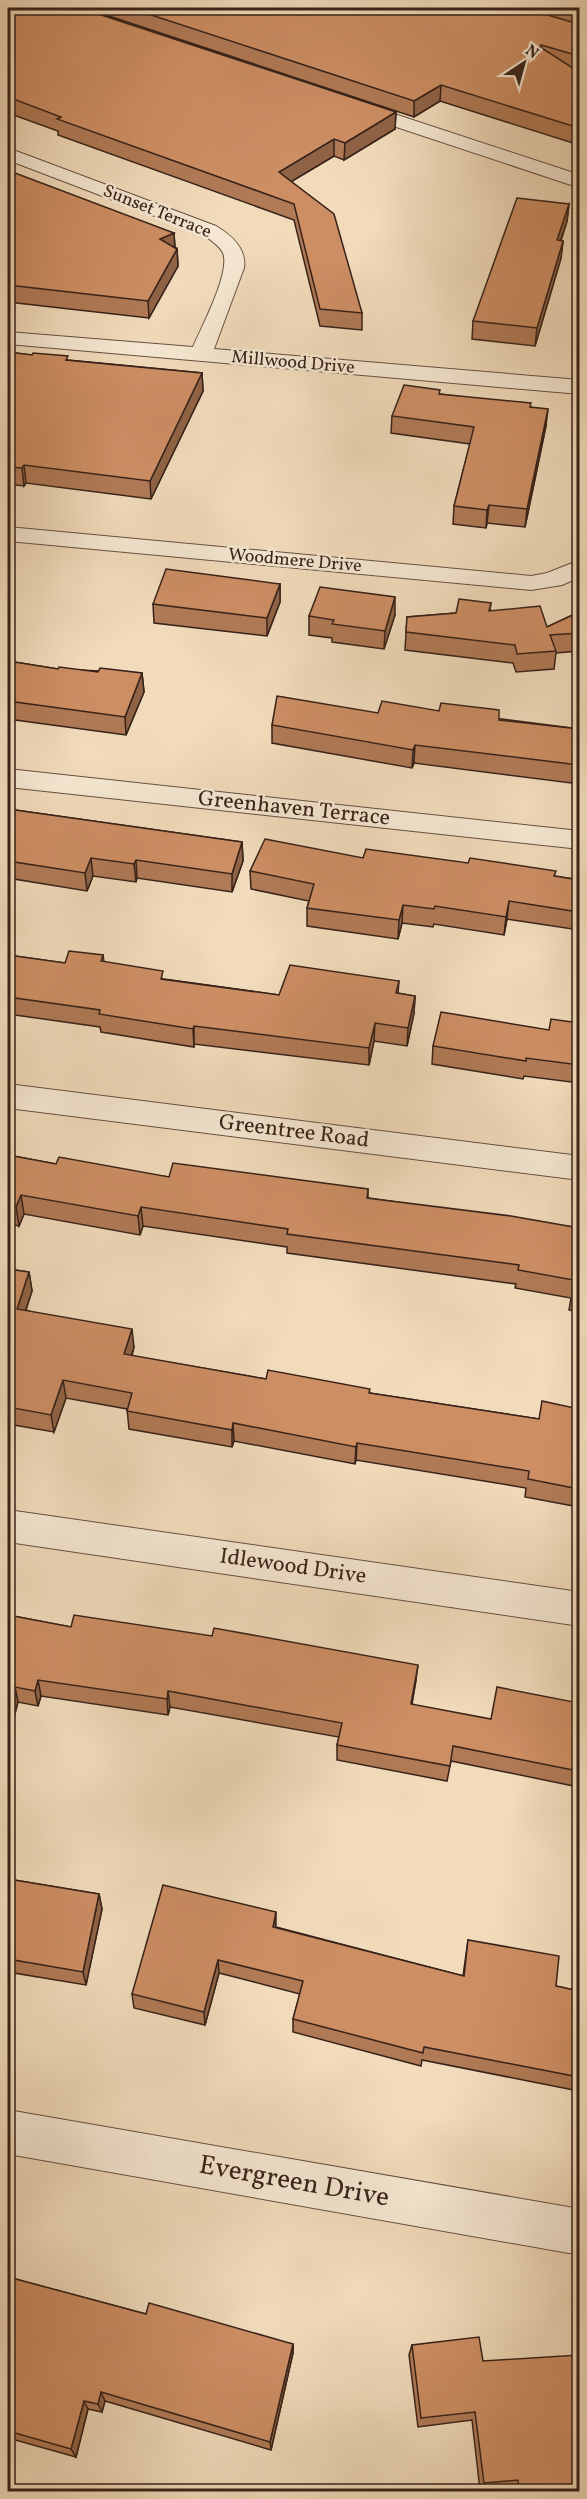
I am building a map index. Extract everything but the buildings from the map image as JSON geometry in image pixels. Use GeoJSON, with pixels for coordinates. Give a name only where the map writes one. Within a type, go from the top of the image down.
{"type":"FeatureCollection","features":[{"type":"Feature","properties":{"kind":"street"},"geometry":{"type":"LineString","coordinates":[[333,100],[579,182]]}},
{"type":"Feature","properties":{"kind":"street","name":"Sunset Terrace"},"geometry":{"type":"LineString","coordinates":[[8,154],[209,230],[222,238],[231,248],[235,265],[201,355]]}},
{"type":"Feature","properties":{"kind":"street","name":"Millwood Drive"},"geometry":{"type":"LineString","coordinates":[[8,338],[579,387]]}},
{"type":"Feature","properties":{"kind":"street","name":"Woodmere Drive"},"geometry":{"type":"LineString","coordinates":[[8,534],[531,583],[553,580],[579,567]]}},
{"type":"Feature","properties":{"kind":"street","name":"Greenhaven Terrace"},"geometry":{"type":"LineString","coordinates":[[8,778],[579,840]]}},
{"type":"Feature","properties":{"kind":"street","name":"Greentree Road"},"geometry":{"type":"LineString","coordinates":[[8,1096],[579,1168]]}},
{"type":"Feature","properties":{"kind":"street","name":"Idlewood Drive"},"geometry":{"type":"LineString","coordinates":[[8,1526],[579,1609]]}},
{"type":"Feature","properties":{"kind":"street","name":"Evergreen Drive"},"geometry":{"type":"LineString","coordinates":[[8,2133],[579,2232]]}}]}
